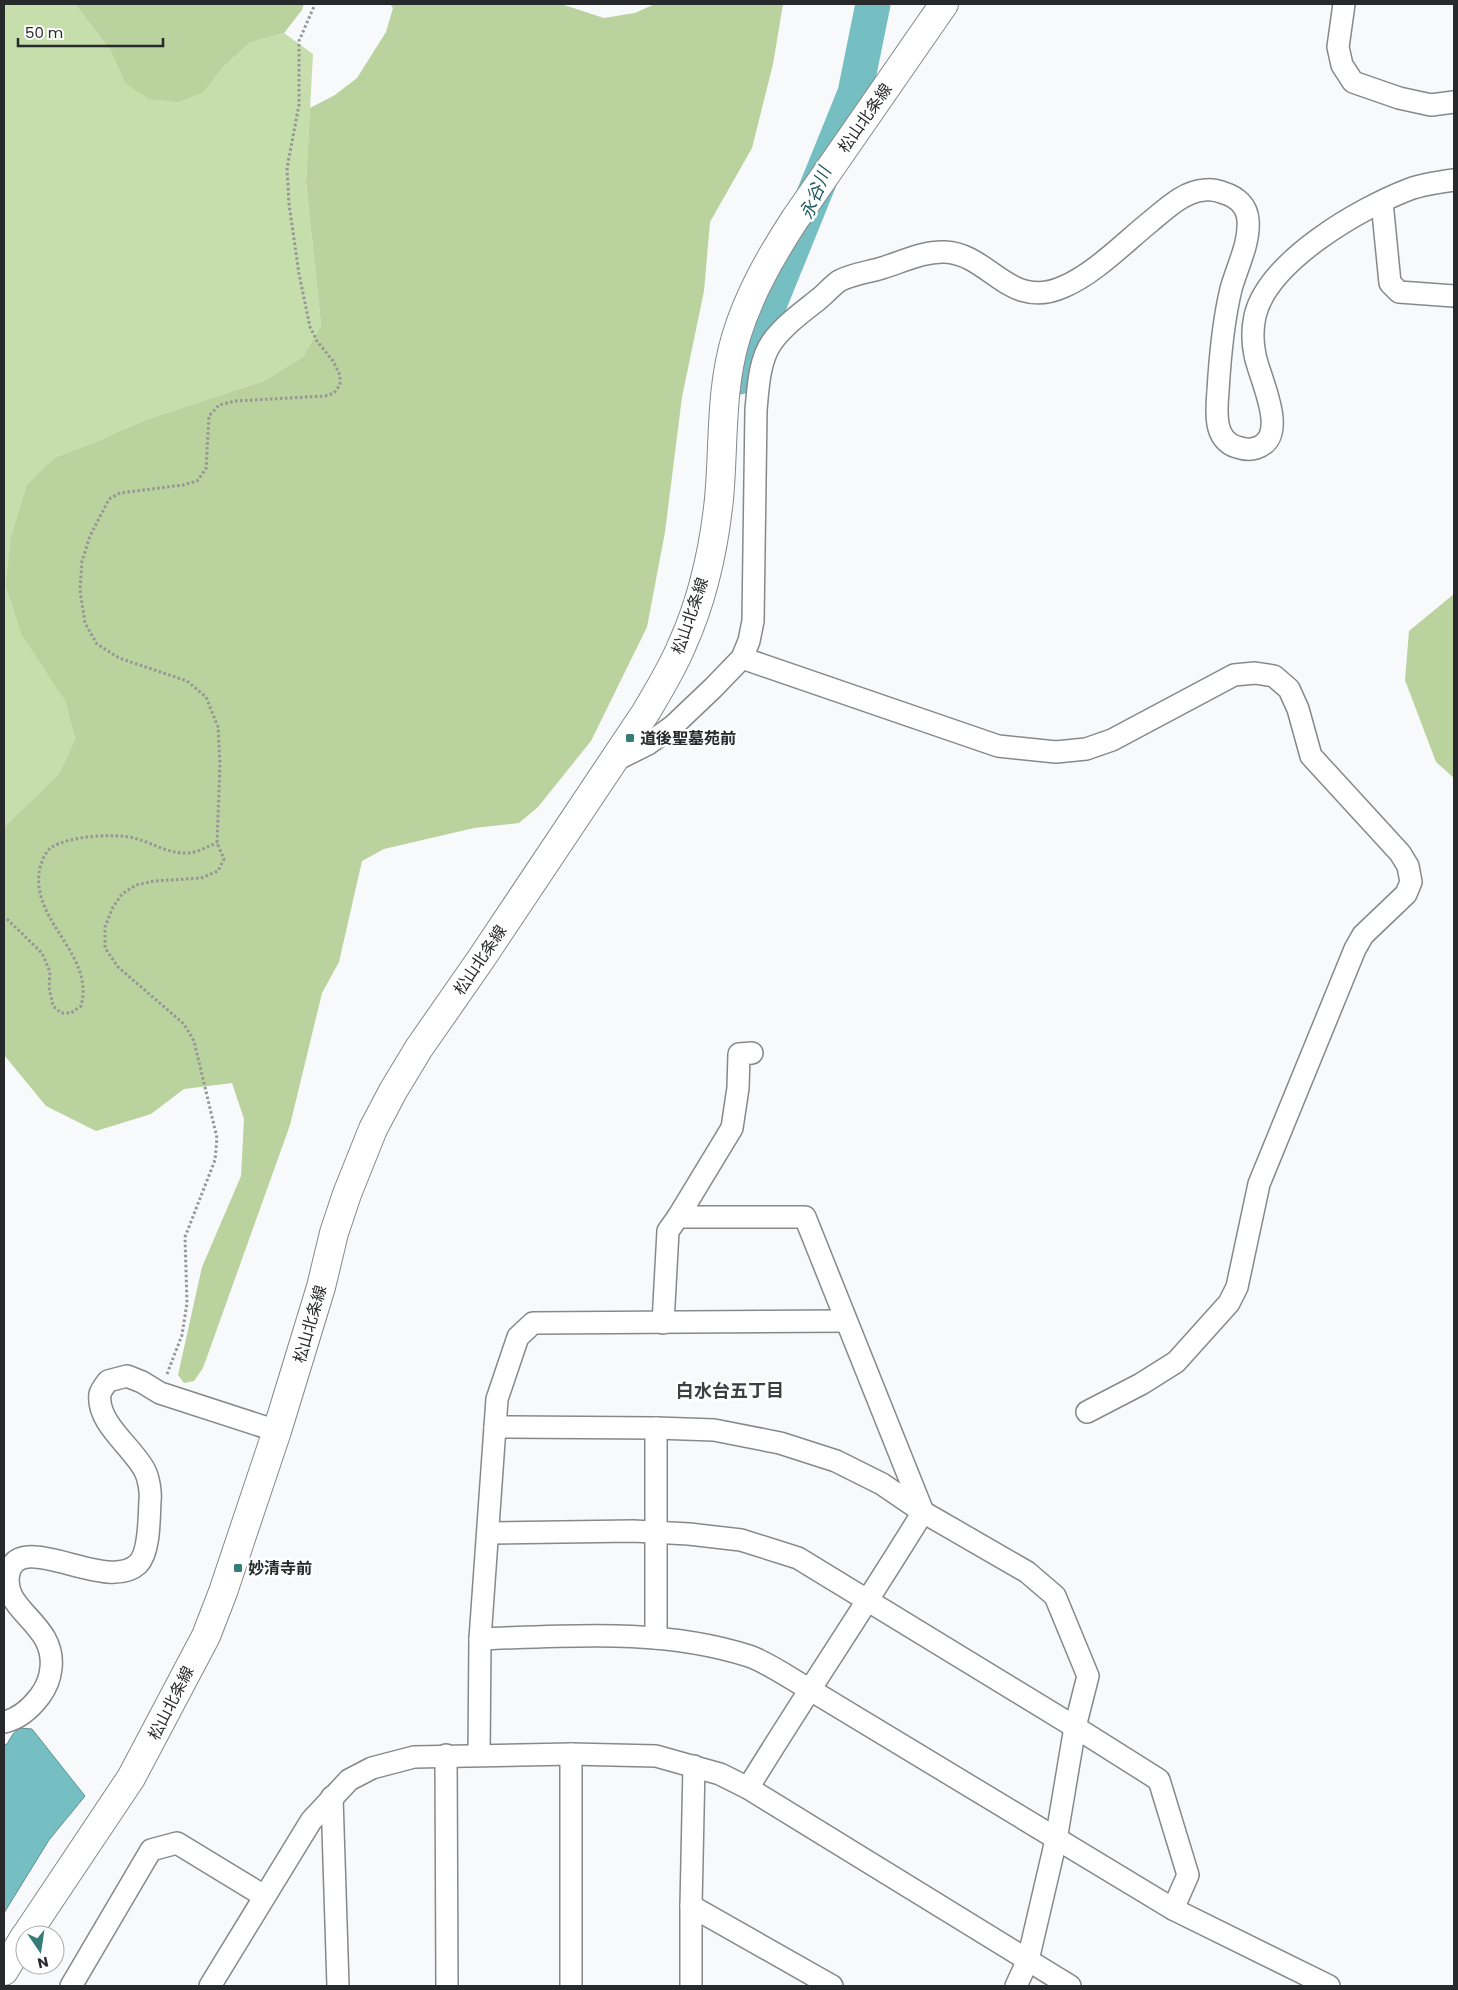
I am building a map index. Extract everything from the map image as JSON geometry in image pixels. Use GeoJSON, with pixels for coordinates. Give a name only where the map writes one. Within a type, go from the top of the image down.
{"type":"FeatureCollection","features":[{"type":"Feature","properties":{"kind":"main road","name":"松山北条線"},"geometry":{"type":"LineString","coordinates":[[32,1925],[132,1778],[206,1636],[224,1592],[277,1432],[347,1194],[373,1128],[392,1091],[419,1048],[481,959],[666,679],[683,644],[698,599],[714,538],[719,498],[723,416],[728,374],[736,338],[752,293],[773,253],[795,219],[944,4]]}},
{"type":"Feature","properties":{"kind":"main road","name":"松山北条線"},"geometry":{"type":"LineString","coordinates":[[4,1970],[15,1952]]}},
{"type":"Feature","properties":{"kind":"street"},"geometry":{"type":"LineString","coordinates":[[1344,4],[1338,47],[1342,65],[1353,82],[1399,98],[1431,105],[1454,102]]}},
{"type":"Feature","properties":{"kind":"street"},"geometry":{"type":"LineString","coordinates":[[612,762],[648,744],[673,726],[742,658],[749,641],[753,621],[756,410],[764,359],[771,343],[776,337],[840,281],[910,258],[944,252],[974,260],[997,278],[1024,291],[1038,293],[1054,291],[1083,277],[1172,204],[1189,194],[1206,190],[1229,195],[1236,198],[1245,208],[1248,220],[1247,237],[1232,288],[1223,334],[1218,383],[1217,422],[1221,435],[1230,445],[1243,449],[1255,448],[1266,442],[1272,430],[1273,417],[1255,356],[1252,333],[1262,295],[1285,266],[1303,250],[1330,232],[1382,202],[1414,188],[1454,180]]}},
{"type":"Feature","properties":{"kind":"street"},"geometry":{"type":"LineString","coordinates":[[1382,202],[1390,283],[1399,292],[1454,296]]}},
{"type":"Feature","properties":{"kind":"street"},"geometry":{"type":"LineString","coordinates":[[742,658],[998,746],[1056,752],[1086,749],[1112,740],[1234,675],[1255,672],[1274,676],[1289,689],[1298,709],[1311,756],[1400,853],[1408,866],[1411,882],[1406,894],[1363,935],[1355,949],[1280,1130],[1259,1184],[1238,1287],[1229,1304],[1176,1362],[1141,1384],[1086,1412]]}},
{"type":"Feature","properties":{"kind":"street"},"geometry":{"type":"LineString","coordinates":[[663,1323],[668,1231],[732,1128],[738,1088],[739,1054],[752,1053]]}},
{"type":"Feature","properties":{"kind":"street"},"geometry":{"type":"LineString","coordinates":[[678,1217],[805,1217],[923,1512]]}},
{"type":"Feature","properties":{"kind":"street"},"geometry":{"type":"LineString","coordinates":[[479,1755],[480,1640],[497,1399],[518,1338],[533,1323],[846,1321]]}},
{"type":"Feature","properties":{"kind":"street"},"geometry":{"type":"LineString","coordinates":[[4,1722],[10,1721],[34,1704],[45,1690],[52,1664],[50,1645],[44,1635],[12,1599],[7,1586],[9,1570],[18,1559],[32,1556],[104,1573],[121,1572],[138,1564],[146,1545],[151,1495],[145,1472],[110,1426],[102,1409],[100,1393],[108,1381],[127,1376],[142,1382],[160,1393],[277,1432]]}},
{"type":"Feature","properties":{"kind":"street"},"geometry":{"type":"LineString","coordinates":[[495,1426],[714,1430],[790,1446],[844,1465],[882,1484],[923,1512],[1027,1572],[1055,1596],[1088,1676],[1076,1726],[1056,1840],[1028,1960],[1016,1986]]}},
{"type":"Feature","properties":{"kind":"street"},"geometry":{"type":"LineString","coordinates":[[656,1428],[656,1638]]}},
{"type":"Feature","properties":{"kind":"street"},"geometry":{"type":"LineString","coordinates":[[748,1788],[809,1689],[869,1600],[923,1512]]}},
{"type":"Feature","properties":{"kind":"street"},"geometry":{"type":"LineString","coordinates":[[488,1533],[634,1531],[689,1534],[740,1540],[798,1558],[1076,1726],[1159,1780],[1188,1875],[1173,1910]]}},
{"type":"Feature","properties":{"kind":"street"},"geometry":{"type":"LineString","coordinates":[[480,1640],[604,1635],[656,1638],[681,1640],[750,1656],[809,1689],[1173,1910],[1325,1985]]}},
{"type":"Feature","properties":{"kind":"street"},"geometry":{"type":"LineString","coordinates":[[571,1754],[571,1986]]}},
{"type":"Feature","properties":{"kind":"street"},"geometry":{"type":"LineString","coordinates":[[210,1986],[311,1821],[350,1780],[372,1768],[414,1756],[571,1754],[656,1756],[720,1774],[748,1788],[1070,1986]]}},
{"type":"Feature","properties":{"kind":"street"},"geometry":{"type":"LineString","coordinates":[[446,1755],[447,1986]]}},
{"type":"Feature","properties":{"kind":"street"},"geometry":{"type":"LineString","coordinates":[[691,1986],[694,1766]]}},
{"type":"Feature","properties":{"kind":"street"},"geometry":{"type":"LineString","coordinates":[[332,1797],[338,1986]]}},
{"type":"Feature","properties":{"kind":"street"},"geometry":{"type":"LineString","coordinates":[[71,1986],[151,1850],[177,1843],[264,1896]]}},
{"type":"Feature","properties":{"kind":"street"},"geometry":{"type":"LineString","coordinates":[[691,1906],[832,1986]]}},
{"type":"Feature","properties":{"kind":"path"},"geometry":{"type":"LineString","coordinates":[[160,1393],[182,1335],[187,1303],[185,1237],[214,1160],[217,1138],[194,1042],[184,1024],[118,967],[105,948],[105,927],[113,907],[122,894],[136,884],[200,878],[218,871],[224,859],[217,843],[220,764],[218,727],[206,697],[187,682],[120,658],[97,644],[85,624],[80,590],[82,560],[90,536],[109,499],[120,493],[183,485],[197,481],[206,470],[209,416],[219,405],[235,401],[324,396],[334,393],[340,386],[340,375],[333,361],[317,341],[310,327],[299,274],[289,204],[287,168],[299,105],[298,40],[316,4]]}},
{"type":"Feature","properties":{"kind":"path"},"geometry":{"type":"LineString","coordinates":[[7,919],[42,953],[50,972],[49,987],[53,1006],[61,1013],[71,1013],[81,1006],[84,996],[82,980],[73,953],[49,919],[38,887],[40,866],[51,848],[72,839],[111,836],[133,838],[171,852],[190,854],[217,843]]}},
{"type":"Feature","properties":{"kind":"green space"},"geometry":{"type":"Polygon","coordinates":[[[4,4],[75,4],[110,50],[125,83],[204,92],[223,67],[251,42],[284,33],[313,54],[306,182],[321,325],[303,357],[264,381],[145,420],[56,457],[45,668],[65,701],[75,739],[59,774],[4,827],[4,4]]]}},
{"type":"Feature","properties":{"kind":"green space"},"geometry":{"type":"Polygon","coordinates":[[[75,4],[304,4],[302,10],[284,33],[251,42],[223,67],[204,92],[178,102],[149,99],[125,83],[110,50],[75,4]]]}},
{"type":"Feature","properties":{"kind":"green space"},"geometry":{"type":"Polygon","coordinates":[[[390,4],[561,4],[604,18],[635,13],[655,4],[783,4],[773,64],[752,148],[710,222],[704,291],[682,397],[665,532],[647,627],[591,741],[538,807],[519,823],[474,828],[384,849],[362,861],[339,962],[322,993],[290,1125],[203,1368],[194,1381],[184,1383],[178,1375],[202,1267],[241,1176],[244,1119],[232,1083],[184,1089],[151,1114],[96,1131],[46,1106],[4,1055],[4,827],[59,774],[75,739],[65,701],[21,633],[6,586],[11,538],[27,485],[56,457],[145,420],[264,381],[303,357],[321,325],[306,182],[310,108],[335,95],[357,78],[386,32],[393,8],[390,4]]]}},
{"type":"Feature","properties":{"kind":"green space"},"geometry":{"type":"Polygon","coordinates":[[[1454,594],[1454,778],[1436,762],[1405,680],[1409,631],[1454,594]]]}},
{"type":"Feature","properties":{"kind":"water"},"geometry":{"type":"Polygon","coordinates":[[[20,1728],[32,1729],[85,1796],[49,1840],[4,1913],[4,1745],[20,1728]]]}},
{"type":"Feature","properties":{"kind":"waterway","name":"永谷川"},"geometry":{"type":"LineString","coordinates":[[740,377],[855,93],[873,4]]}},
{"type":"Feature","properties":{"kind":"place","name":"道後聖墓苑前"},"geometry":{"type":"Point","coordinates":[630,738]}},
{"type":"Feature","properties":{"kind":"place","name":"妙清寺前"},"geometry":{"type":"Point","coordinates":[238,1568]}},
{"type":"Feature","properties":{"kind":"district","name":"白水台五丁目"},"geometry":{"type":"Point","coordinates":[730,1390]}}]}
